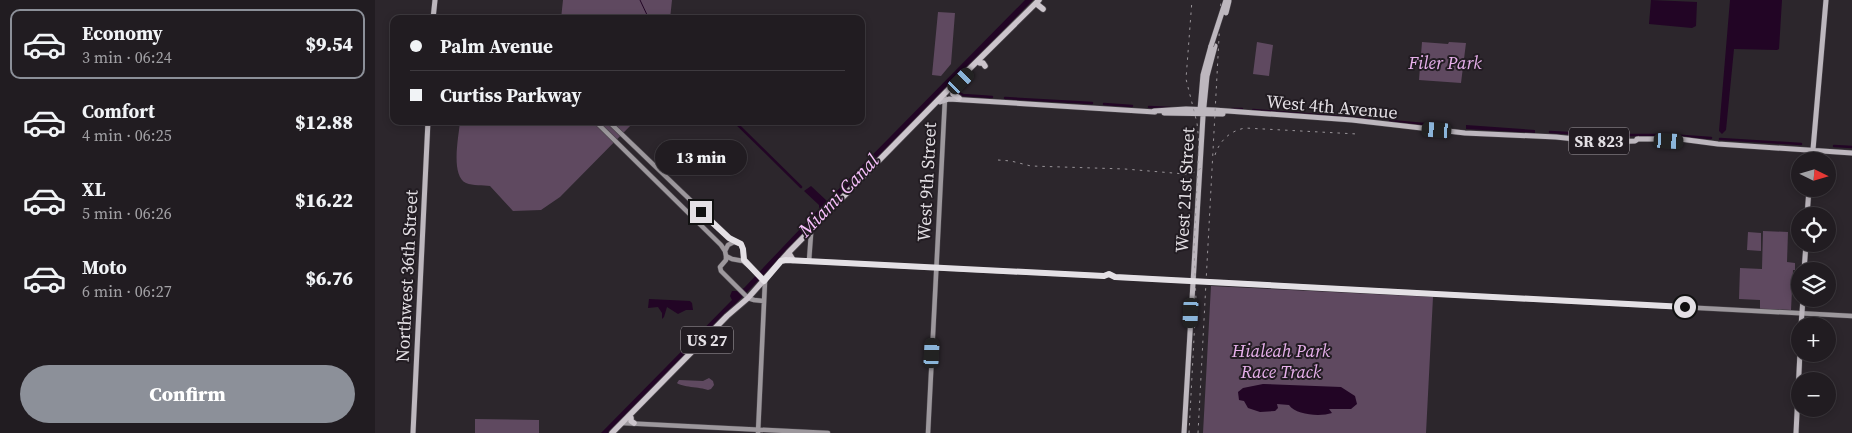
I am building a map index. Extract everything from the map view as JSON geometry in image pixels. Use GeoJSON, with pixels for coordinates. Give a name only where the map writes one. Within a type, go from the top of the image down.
{"type":"FeatureCollection","features":[{"type":"Feature","properties":{"kind":"highway","name":"US 27"},"geometry":{"type":"LineString","coordinates":[[612,433],[727,316],[787,259],[946,95],[1043,0]]}},
{"type":"Feature","properties":{"kind":"highway","name":"US 27"},"geometry":{"type":"LineString","coordinates":[[787,259],[821,219],[946,95],[983,64],[987,54]]}},
{"type":"Feature","properties":{"kind":"highway"},"geometry":{"type":"LineString","coordinates":[[946,95],[953,94],[959,98]]}},
{"type":"Feature","properties":{"kind":"highway"},"geometry":{"type":"LineString","coordinates":[[811,234],[821,219]]}},
{"type":"Feature","properties":{"kind":"highway","name":"US 27"},"geometry":{"type":"LineString","coordinates":[[619,426],[633,420],[670,375]]}},
{"type":"Feature","properties":{"kind":"main road"},"geometry":{"type":"LineString","coordinates":[[432,15],[433,0]]}},
{"type":"Feature","properties":{"kind":"main road"},"geometry":{"type":"LineString","coordinates":[[432,15],[433,0]]}},
{"type":"Feature","properties":{"kind":"main road","name":"West 21st Street"},"geometry":{"type":"LineString","coordinates":[[1185,433],[1202,112],[1213,46],[1227,0]]}},
{"type":"Feature","properties":{"kind":"main road"},"geometry":{"type":"LineString","coordinates":[[1812,149],[1824,31],[1822,13],[1825,0]]}},
{"type":"Feature","properties":{"kind":"main road"},"geometry":{"type":"LineString","coordinates":[[1812,152],[1825,0]]}},
{"type":"Feature","properties":{"kind":"main road","name":"West 4th Avenue"},"geometry":{"type":"LineString","coordinates":[[946,95],[967,100],[1352,120],[1397,127],[1517,136],[1638,140],[1680,139],[1812,149]]}},
{"type":"Feature","properties":{"kind":"main road","name":"West 9th Street"},"geometry":{"type":"LineString","coordinates":[[928,433],[946,95]]}},
{"type":"Feature","properties":{"kind":"main road","name":"West 4th Avenue"},"geometry":{"type":"LineString","coordinates":[[959,98],[967,100]]}},
{"type":"Feature","properties":{"kind":"main road","name":"Northwest 36th Street"},"geometry":{"type":"LineString","coordinates":[[411,433],[426,125]]}},
{"type":"Feature","properties":{"kind":"main road","name":"Northwest 36th Street"},"geometry":{"type":"LineString","coordinates":[[416,327],[419,309],[426,125]]}},
{"type":"Feature","properties":{"kind":"main road"},"geometry":{"type":"LineString","coordinates":[[599,125],[720,244],[724,257]]}},
{"type":"Feature","properties":{"kind":"main road"},"geometry":{"type":"LineString","coordinates":[[612,125],[734,242],[742,246],[744,260],[764,281],[758,431]]}},
{"type":"Feature","properties":{"kind":"main road","name":"SR 823"},"geometry":{"type":"LineString","coordinates":[[1812,149],[1852,152]]}},
{"type":"Feature","properties":{"kind":"main road"},"geometry":{"type":"LineString","coordinates":[[809,261],[811,234]]}},
{"type":"Feature","properties":{"kind":"main road"},"geometry":{"type":"LineString","coordinates":[[734,242],[728,245],[720,268],[722,273],[748,297],[764,302]]}},
{"type":"Feature","properties":{"kind":"main road"},"geometry":{"type":"LineString","coordinates":[[737,259],[743,253]]}},
{"type":"Feature","properties":{"kind":"main road"},"geometry":{"type":"LineString","coordinates":[[724,257],[744,261],[756,272]]}},
{"type":"Feature","properties":{"kind":"main road"},"geometry":{"type":"LineString","coordinates":[[787,259],[1852,316]]}},
{"type":"Feature","properties":{"kind":"main road"},"geometry":{"type":"LineString","coordinates":[[715,275],[722,273]]}},
{"type":"Feature","properties":{"kind":"main road"},"geometry":{"type":"LineString","coordinates":[[416,300],[419,309]]}},
{"type":"Feature","properties":{"kind":"main road"},"geometry":{"type":"LineString","coordinates":[[1803,307],[1803,317]]}},
{"type":"Feature","properties":{"kind":"main road"},"geometry":{"type":"LineString","coordinates":[[1797,433],[1801,362]]}},
{"type":"Feature","properties":{"kind":"main road"},"geometry":{"type":"LineString","coordinates":[[1797,433],[1798,417]]}},
{"type":"Feature","properties":{"kind":"main road"},"geometry":{"type":"LineString","coordinates":[[633,420],[758,431],[828,433]]}},
{"type":"Feature","properties":{"kind":"green space"},"geometry":{"type":"Polygon","coordinates":[[[563,0],[672,0],[670,15],[561,15],[563,0]]]}},
{"type":"Feature","properties":{"kind":"green space"},"geometry":{"type":"Polygon","coordinates":[[[938,12],[955,13],[951,64],[941,76],[932,75],[938,12]]]}},
{"type":"Feature","properties":{"kind":"green space"},"geometry":{"type":"Polygon","coordinates":[[[1257,42],[1273,45],[1269,76],[1253,74],[1257,42]]]}},
{"type":"Feature","properties":{"kind":"green space","name":"Filer Park"},"geometry":{"type":"Polygon","coordinates":[[[1422,42],[1466,43],[1461,83],[1419,80],[1422,42]]]}},
{"type":"Feature","properties":{"kind":"green space"},"geometry":{"type":"Polygon","coordinates":[[[460,125],[631,125],[560,197],[541,210],[513,211],[490,186],[466,183],[461,179],[458,172],[457,155],[460,125]]]}},
{"type":"Feature","properties":{"kind":"green space"},"geometry":{"type":"Polygon","coordinates":[[[1763,231],[1788,232],[1787,262],[1791,262],[1791,310],[1760,309],[1760,300],[1739,299],[1740,268],[1762,269],[1763,231]]]}},
{"type":"Feature","properties":{"kind":"green space"},"geometry":{"type":"Polygon","coordinates":[[[1748,232],[1761,233],[1761,251],[1747,250],[1748,232]]]}},
{"type":"Feature","properties":{"kind":"green space","name":"Hialeah Park Race Track"},"geometry":{"type":"Polygon","coordinates":[[[1211,286],[1433,297],[1426,433],[1203,433],[1211,286]]]}},
{"type":"Feature","properties":{"kind":"green space"},"geometry":{"type":"Polygon","coordinates":[[[709,378],[713,381],[714,385],[708,390],[677,383],[679,380],[703,381],[709,378]]]}},
{"type":"Feature","properties":{"kind":"green space"},"geometry":{"type":"Polygon","coordinates":[[[475,419],[539,420],[539,433],[475,433],[475,419]]]}},
{"type":"Feature","properties":{"kind":"water","name":"Miami Canal"},"geometry":{"type":"Polygon","coordinates":[[[1025,0],[1033,0],[609,433],[601,433],[732,300],[730,296],[732,291],[744,288],[819,209],[819,205],[804,191],[811,186],[827,201],[1025,0]]]}},
{"type":"Feature","properties":{"kind":"water"},"geometry":{"type":"Polygon","coordinates":[[[1651,0],[1697,2],[1696,26],[1692,28],[1649,24],[1651,0]]]}},
{"type":"Feature","properties":{"kind":"water"},"geometry":{"type":"Polygon","coordinates":[[[1730,0],[1782,0],[1779,49],[1734,49],[1726,130],[1722,134],[1719,131],[1730,0]]]}},
{"type":"Feature","properties":{"kind":"water"},"geometry":{"type":"Polygon","coordinates":[[[1466,125],[1535,130],[1535,133],[1466,129],[1466,125]]]}},
{"type":"Feature","properties":{"kind":"water"},"geometry":{"type":"Polygon","coordinates":[[[649,299],[690,301],[693,310],[686,310],[678,314],[667,307],[662,319],[662,313],[658,307],[648,308],[649,299]]]}},
{"type":"Feature","properties":{"kind":"water"},"geometry":{"type":"Polygon","coordinates":[[[1263,384],[1341,387],[1355,396],[1357,404],[1351,409],[1329,409],[1332,413],[1315,415],[1297,411],[1289,405],[1277,404],[1278,408],[1275,411],[1260,412],[1248,408],[1244,401],[1239,400],[1238,392],[1243,388],[1263,384]]]}},
{"type":"Feature","properties":{"kind":"waterway"},"geometry":{"type":"LineString","coordinates":[[640,0],[647,15]]}},
{"type":"Feature","properties":{"kind":"waterway"},"geometry":{"type":"LineString","coordinates":[[956,92],[963,95],[992,97]]}},
{"type":"Feature","properties":{"kind":"waterway"},"geometry":{"type":"LineString","coordinates":[[1005,98],[1092,103]]}},
{"type":"Feature","properties":{"kind":"waterway"},"geometry":{"type":"LineString","coordinates":[[1104,104],[1132,106]]}},
{"type":"Feature","properties":{"kind":"waterway"},"geometry":{"type":"LineString","coordinates":[[1149,107],[1170,108]]}},
{"type":"Feature","properties":{"kind":"waterway"},"geometry":{"type":"LineString","coordinates":[[1232,109],[1242,109]]}},
{"type":"Feature","properties":{"kind":"waterway"},"geometry":{"type":"LineString","coordinates":[[1253,110],[1369,119]]}},
{"type":"Feature","properties":{"kind":"waterway"},"geometry":{"type":"LineString","coordinates":[[1390,121],[1435,125]]}},
{"type":"Feature","properties":{"kind":"waterway"},"geometry":{"type":"LineString","coordinates":[[738,125],[801,187]]}},
{"type":"Feature","properties":{"kind":"waterway"},"geometry":{"type":"LineString","coordinates":[[1550,132],[1621,136]]}},
{"type":"Feature","properties":{"kind":"waterway"},"geometry":{"type":"LineString","coordinates":[[1629,135],[1711,138]]}},
{"type":"Feature","properties":{"kind":"waterway"},"geometry":{"type":"LineString","coordinates":[[1720,139],[1801,144]]}},
{"type":"Feature","properties":{"kind":"waterway"},"geometry":{"type":"LineString","coordinates":[[1834,146],[1852,147]]}},
{"type":"Feature","properties":{"kind":"railway"},"geometry":{"type":"LineString","coordinates":[[1189,433],[1196,300],[1194,249],[1199,142],[1197,123],[1186,79],[1192,0]]}},
{"type":"Feature","properties":{"kind":"railway"},"geometry":{"type":"LineString","coordinates":[[1198,433],[1221,0]]}},
{"type":"Feature","properties":{"kind":"railway"},"geometry":{"type":"LineString","coordinates":[[1215,155],[1226,137],[1235,131],[1245,128],[1357,134]]}},
{"type":"Feature","properties":{"kind":"railway"},"geometry":{"type":"LineString","coordinates":[[998,160],[1031,166],[1125,169],[1185,174],[1195,172],[1203,167]]}},
{"type":"Feature","properties":{"kind":"route"},"geometry":{"type":"LineString","coordinates":[[701,212],[734,242],[741,244],[744,260],[764,281],[781,261],[786,260],[1104,276],[1109,274],[1115,277],[1685,307]]}}]}
